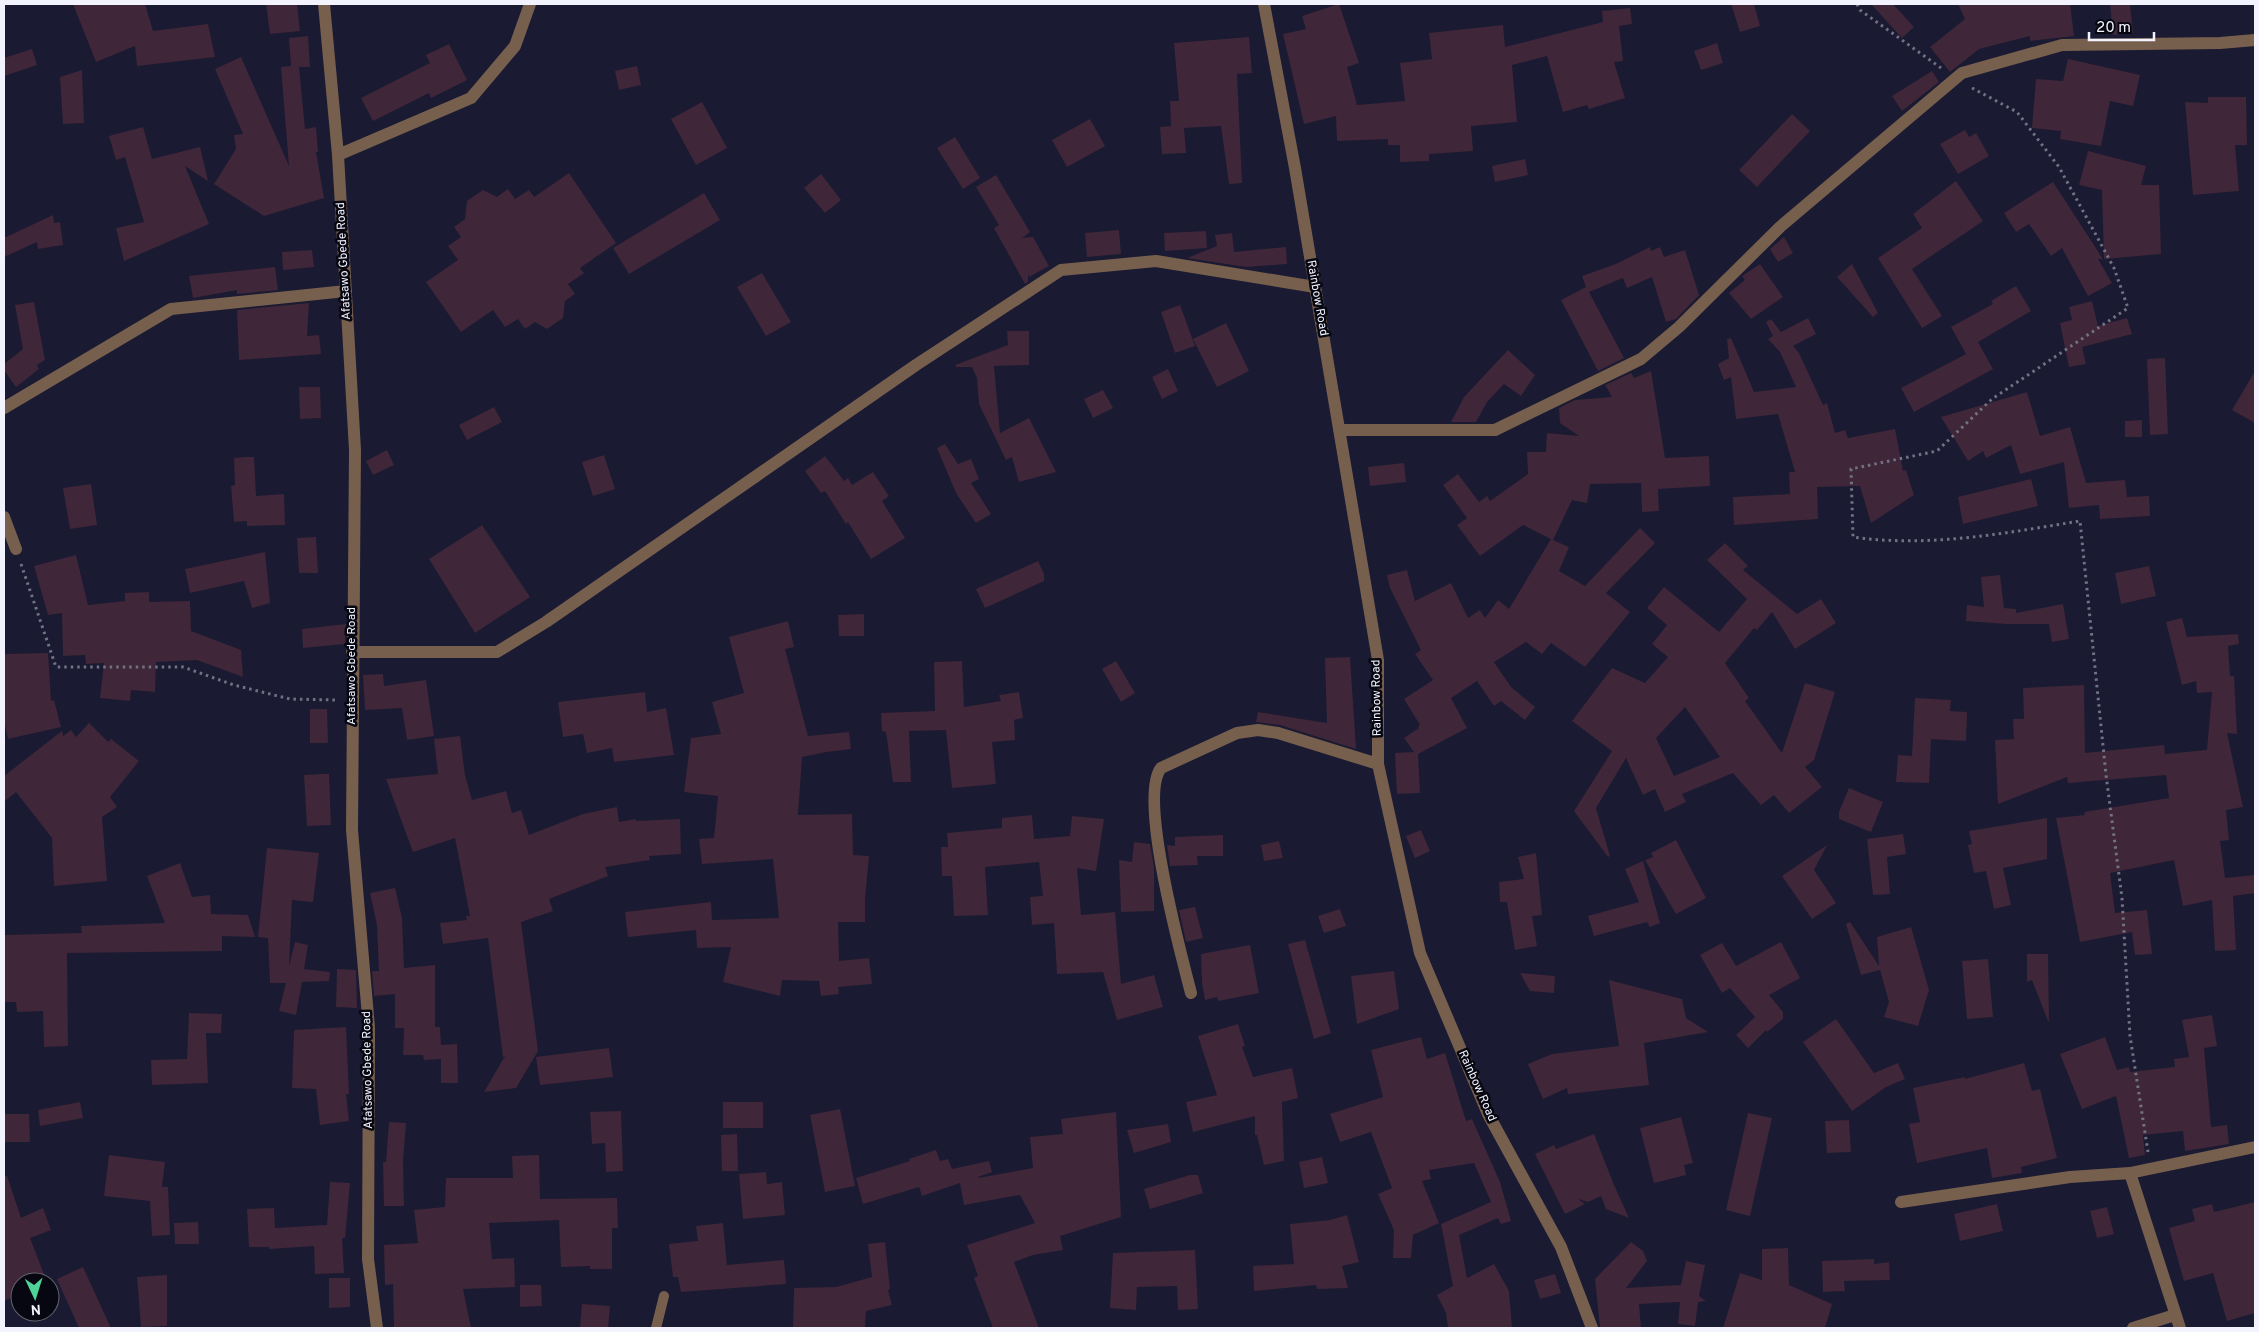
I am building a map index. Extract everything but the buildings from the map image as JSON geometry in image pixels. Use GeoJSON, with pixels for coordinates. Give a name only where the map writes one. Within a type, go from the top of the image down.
{"type":"FeatureCollection","features":[{"type":"Feature","properties":{"kind":"street","name":"Afatsawo Gbede Road"},"geometry":{"type":"LineString","coordinates":[[324,4],[338,155],[355,450],[352,830],[369,1028],[368,1259],[377,1328]]}},
{"type":"Feature","properties":{"kind":"street"},"geometry":{"type":"LineString","coordinates":[[338,155],[471,98],[515,46],[530,4]]}},
{"type":"Feature","properties":{"kind":"street","name":"Rainbow Road"},"geometry":{"type":"LineString","coordinates":[[1264,4],[1315,287],[1378,660],[1378,764],[1420,953],[1488,1114],[1561,1247],[1592,1328]]}},
{"type":"Feature","properties":{"kind":"street"},"geometry":{"type":"LineString","coordinates":[[1339,430],[1495,430],[1641,359],[1679,327],[1780,227],[1962,72],[2062,46],[2220,43],[2255,40]]}},
{"type":"Feature","properties":{"kind":"street"},"geometry":{"type":"LineString","coordinates":[[352,652],[497,652],[546,622],[916,365],[1061,270],[1156,261],[1315,287]]}},
{"type":"Feature","properties":{"kind":"street"},"geometry":{"type":"LineString","coordinates":[[4,408],[172,309],[346,291]]}},
{"type":"Feature","properties":{"kind":"street"},"geometry":{"type":"LineString","coordinates":[[4,517],[16,549]]}},
{"type":"Feature","properties":{"kind":"street"},"geometry":{"type":"LineString","coordinates":[[1191,993],[1167,900],[1157,828],[1155,784],[1156,776],[1161,768],[1237,733],[1258,730],[1278,733],[1378,764]]}},
{"type":"Feature","properties":{"kind":"street"},"geometry":{"type":"LineString","coordinates":[[1901,1202],[2070,1177],[2130,1174],[2255,1147]]}},
{"type":"Feature","properties":{"kind":"street"},"geometry":{"type":"LineString","coordinates":[[2130,1174],[2180,1328]]}},
{"type":"Feature","properties":{"kind":"street"},"geometry":{"type":"LineString","coordinates":[[2133,1328],[2176,1315]]}},
{"type":"Feature","properties":{"kind":"lane"},"geometry":{"type":"LineString","coordinates":[[656,1328],[664,1296]]}},
{"type":"Feature","properties":{"kind":"path"},"geometry":{"type":"LineString","coordinates":[[1857,4],[1860,10],[1955,78],[2017,112],[2059,167],[2114,268],[2128,308],[1992,399],[1937,451],[1852,469],[1853,537],[1877,541],[1933,540],[2080,522],[2106,774],[2122,898],[2130,1036],[2150,1169]]}},
{"type":"Feature","properties":{"kind":"path"},"geometry":{"type":"LineString","coordinates":[[16,549],[56,667],[183,667],[234,685],[290,698],[352,700]]}}]}
